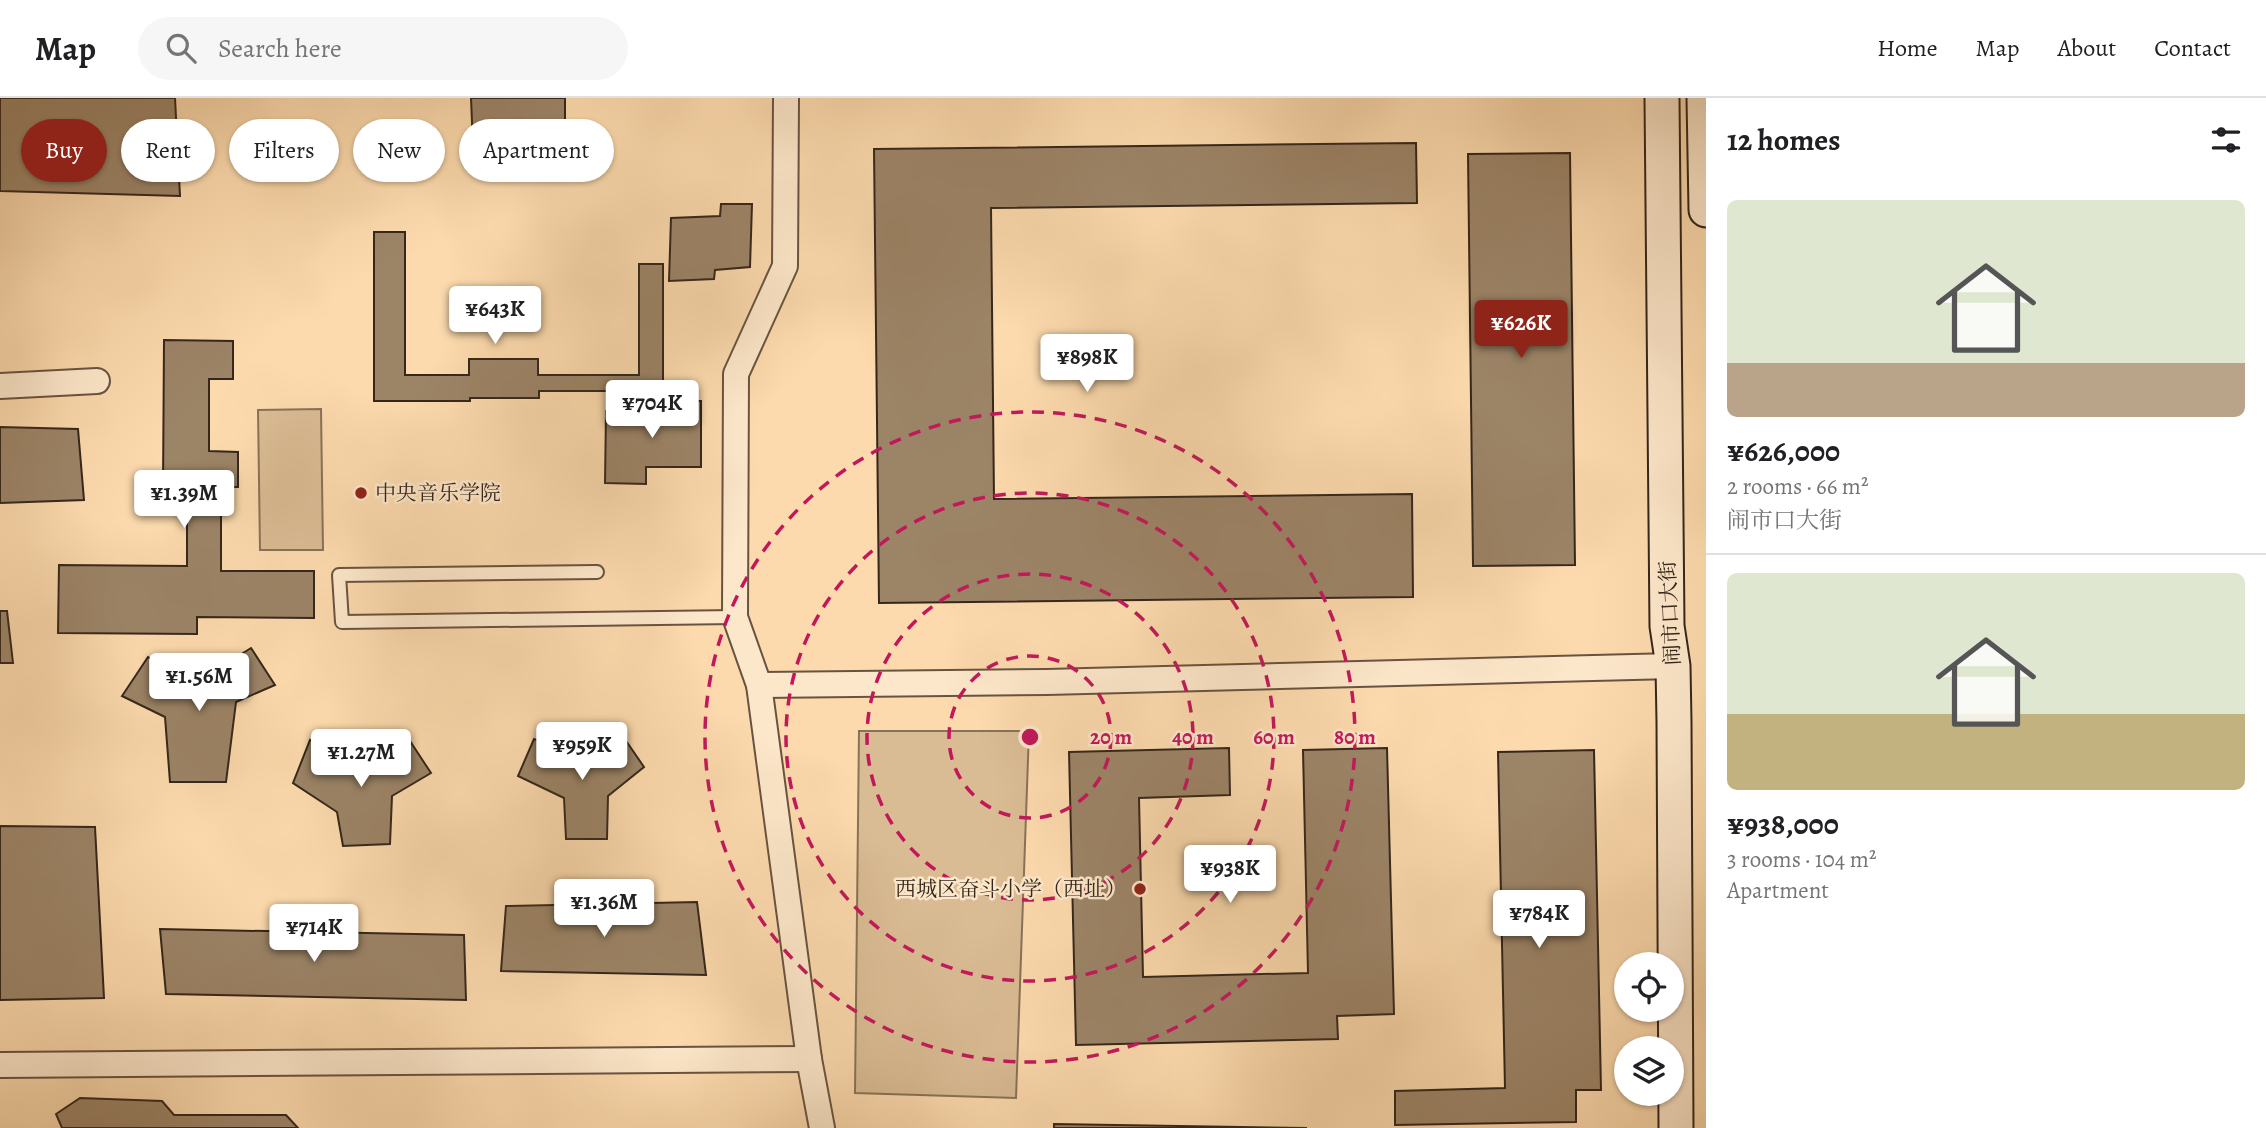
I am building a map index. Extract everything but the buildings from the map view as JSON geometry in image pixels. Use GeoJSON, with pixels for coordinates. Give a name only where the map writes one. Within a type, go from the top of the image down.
{"type":"FeatureCollection","features":[{"type":"Feature","properties":{"kind":"main road","name":"闹市口大街"},"geometry":{"type":"LineString","coordinates":[[1662,98],[1667,626],[1673,666],[1677,927],[1676,1128]]}},
{"type":"Feature","properties":{"kind":"main road"},"geometry":{"type":"LineString","coordinates":[[1704,98],[1706,211]]}},
{"type":"Feature","properties":{"kind":"street"},"geometry":{"type":"LineString","coordinates":[[786,98],[785,266],[736,374],[735,617],[759,685],[809,1059],[822,1128]]}},
{"type":"Feature","properties":{"kind":"street"},"geometry":{"type":"LineString","coordinates":[[0,386],[97,381]]}},
{"type":"Feature","properties":{"kind":"street"},"geometry":{"type":"LineString","coordinates":[[759,685],[1047,682],[1673,666]]}},
{"type":"Feature","properties":{"kind":"street"},"geometry":{"type":"LineString","coordinates":[[0,1065],[809,1059]]}},
{"type":"Feature","properties":{"kind":"lane"},"geometry":{"type":"LineString","coordinates":[[597,572],[339,575],[342,622],[735,617]]}},
{"type":"Feature","properties":{"kind":"shaded area"},"geometry":{"type":"Polygon","coordinates":[[[321,409],[323,550],[260,550],[258,410],[321,409]]]}},
{"type":"Feature","properties":{"kind":"shaded area"},"geometry":{"type":"Polygon","coordinates":[[[859,731],[1029,731],[1016,1098],[855,1093],[859,731]]]}},
{"type":"Feature","properties":{"kind":"place","name":"中央音乐学院"},"geometry":{"type":"Point","coordinates":[361,493]}},
{"type":"Feature","properties":{"kind":"place","name":"西城区奋斗小学（西址）"},"geometry":{"type":"Point","coordinates":[1140,889]}}]}
